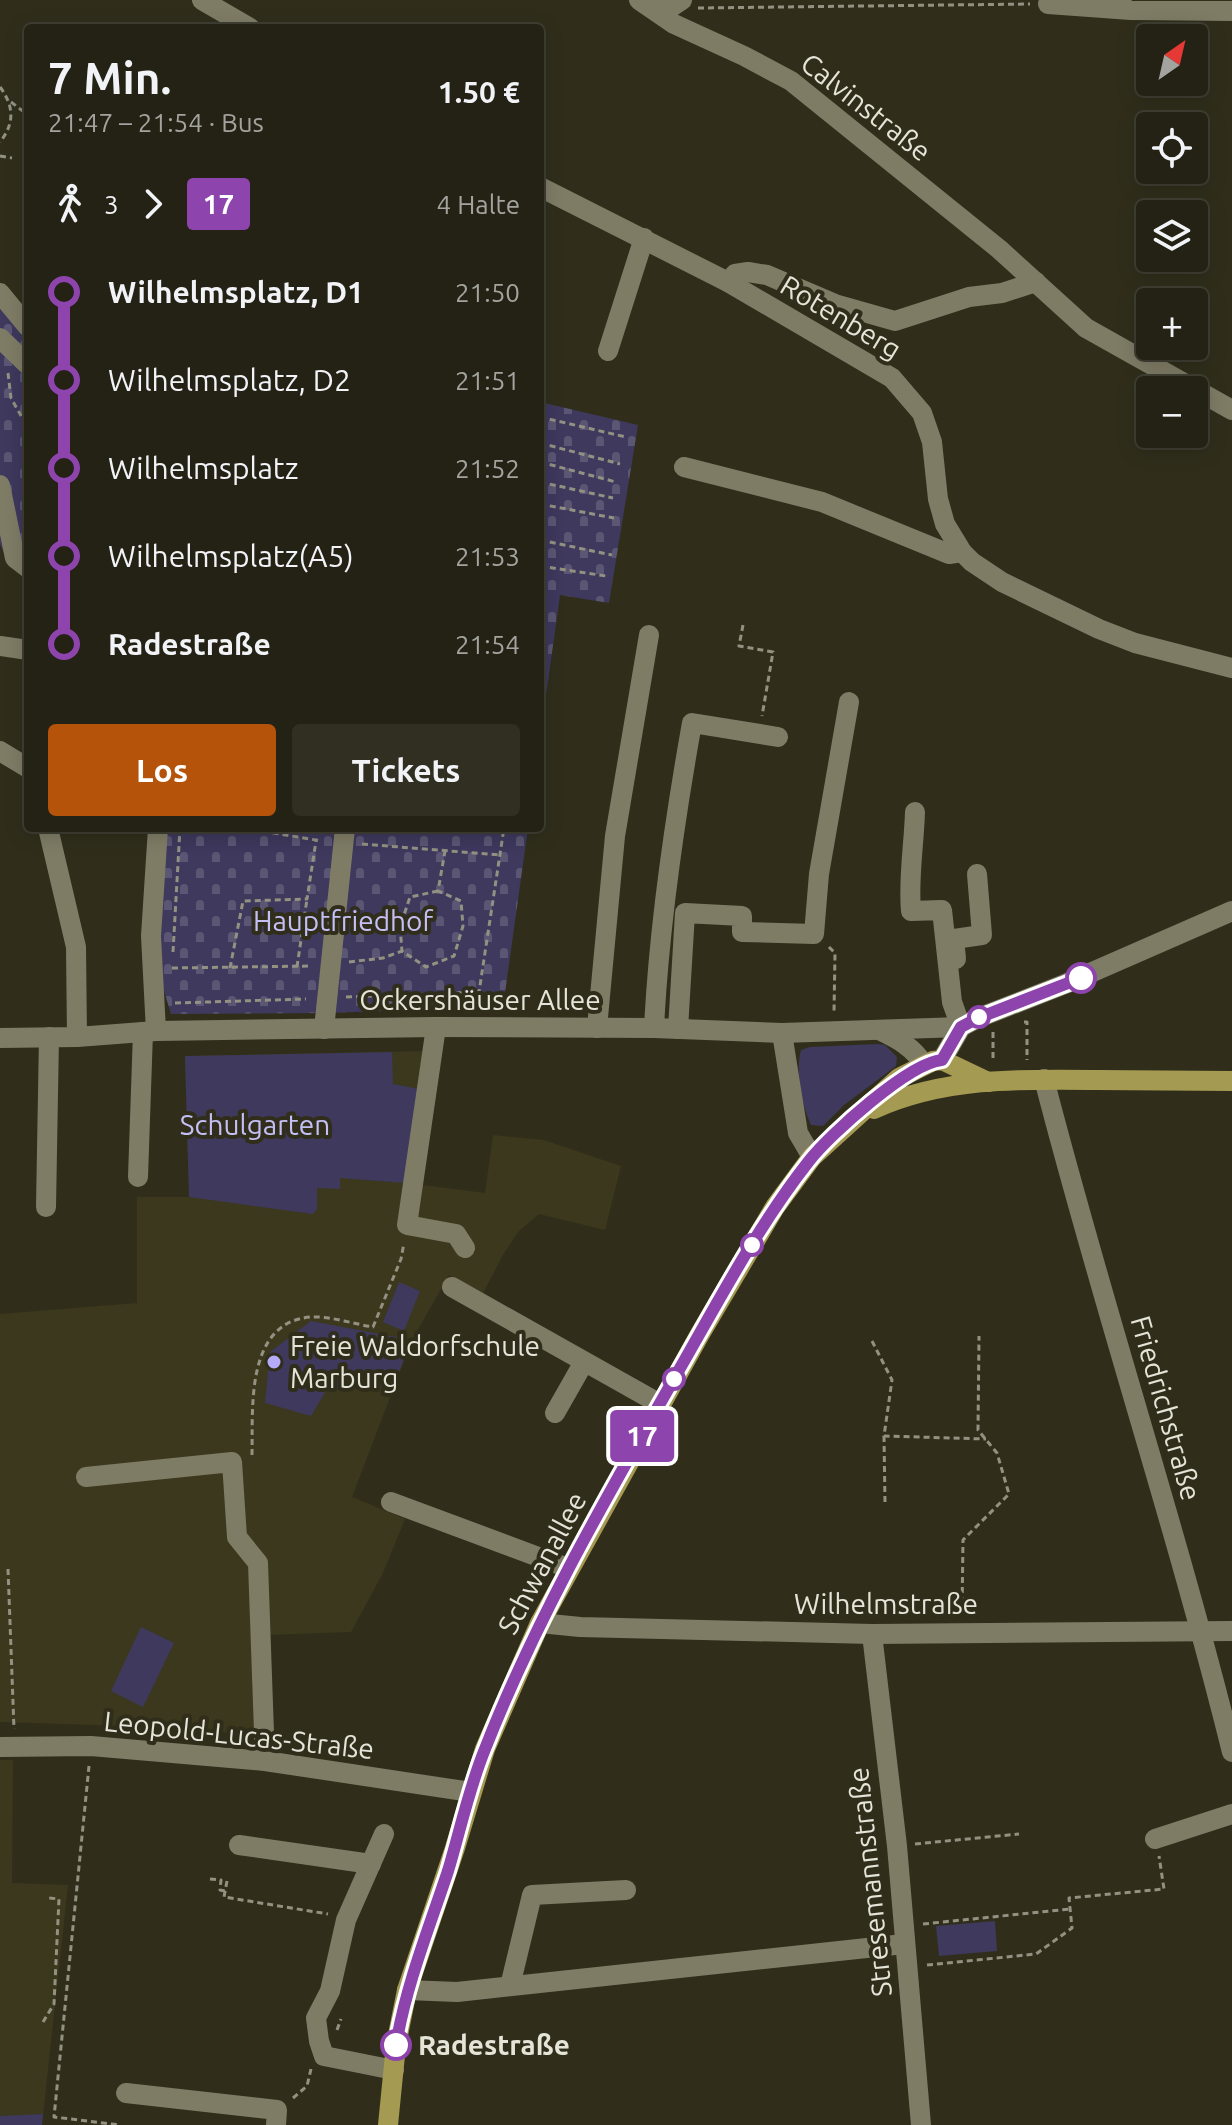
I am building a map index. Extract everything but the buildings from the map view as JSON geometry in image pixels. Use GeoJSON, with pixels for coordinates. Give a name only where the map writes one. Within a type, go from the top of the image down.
{"type":"FeatureCollection","features":[{"type":"Feature","properties":{"kind":"main road"},"geometry":{"type":"LineString","coordinates":[[933,1062],[988,1082]]}},
{"type":"Feature","properties":{"kind":"main road","name":"Schwanallee"},"geometry":{"type":"LineString","coordinates":[[388,2125],[398,2029],[407,1990],[485,1749],[530,1644],[568,1568],[764,1225],[812,1157],[899,1078],[933,1062]]}},
{"type":"Feature","properties":{"kind":"main road"},"geometry":{"type":"LineString","coordinates":[[856,1117],[897,1098],[938,1088],[988,1082],[1044,1079],[1232,1081]]}},
{"type":"Feature","properties":{"kind":"street"},"geometry":{"type":"LineString","coordinates":[[202,0],[243,24]]}},
{"type":"Feature","properties":{"kind":"street"},"geometry":{"type":"LineString","coordinates":[[636,1],[676,4]]}},
{"type":"Feature","properties":{"kind":"street","name":"Calvinstraße"},"geometry":{"type":"LineString","coordinates":[[636,1],[674,24],[791,81],[999,249],[1086,328],[1232,410]]}},
{"type":"Feature","properties":{"kind":"street"},"geometry":{"type":"LineString","coordinates":[[1048,4],[1131,10],[1232,11]]}},
{"type":"Feature","properties":{"kind":"street","name":"Rotenberg"},"geometry":{"type":"LineString","coordinates":[[544,189],[728,282],[892,378],[922,413],[932,442],[938,499],[945,524],[972,562],[1002,582],[1099,629],[1135,643],[1232,668]]}},
{"type":"Feature","properties":{"kind":"street"},"geometry":{"type":"LineString","coordinates":[[608,351],[644,238]]}},
{"type":"Feature","properties":{"kind":"street"},"geometry":{"type":"LineString","coordinates":[[728,282],[735,274],[748,272],[767,275],[835,304],[895,321],[969,297],[1002,293],[1036,282]]}},
{"type":"Feature","properties":{"kind":"street"},"geometry":{"type":"LineString","coordinates":[[0,293],[24,322]]}},
{"type":"Feature","properties":{"kind":"street"},"geometry":{"type":"LineString","coordinates":[[5,342],[24,361]]}},
{"type":"Feature","properties":{"kind":"street"},"geometry":{"type":"LineString","coordinates":[[684,467],[822,502],[949,554],[962,552]]}},
{"type":"Feature","properties":{"kind":"street"},"geometry":{"type":"LineString","coordinates":[[0,485],[15,558],[24,565]]}},
{"type":"Feature","properties":{"kind":"street"},"geometry":{"type":"LineString","coordinates":[[597,1028],[615,836],[649,635]]}},
{"type":"Feature","properties":{"kind":"street"},"geometry":{"type":"LineString","coordinates":[[0,646],[24,649]]}},
{"type":"Feature","properties":{"kind":"street"},"geometry":{"type":"LineString","coordinates":[[678,1029],[685,913],[742,916],[742,932],[814,934],[819,874],[849,702]]}},
{"type":"Feature","properties":{"kind":"street"},"geometry":{"type":"LineString","coordinates":[[654,1028],[658,948],[692,723],[768,736]]}},
{"type":"Feature","properties":{"kind":"street"},"geometry":{"type":"LineString","coordinates":[[0,751],[24,766]]}},
{"type":"Feature","properties":{"kind":"street"},"geometry":{"type":"LineString","coordinates":[[915,812],[909,890],[911,911],[942,910],[952,1002],[961,1027]]}},
{"type":"Feature","properties":{"kind":"street"},"geometry":{"type":"LineString","coordinates":[[49,832],[76,947],[77,1037]]}},
{"type":"Feature","properties":{"kind":"street"},"geometry":{"type":"LineString","coordinates":[[138,1177],[150,1031],[151,936],[158,832]]}},
{"type":"Feature","properties":{"kind":"street"},"geometry":{"type":"LineString","coordinates":[[324,1029],[344,835]]}},
{"type":"Feature","properties":{"kind":"street"},"geometry":{"type":"LineString","coordinates":[[961,1027],[961,991],[954,939],[982,935],[977,874]]}},
{"type":"Feature","properties":{"kind":"street"},"geometry":{"type":"LineString","coordinates":[[881,1031],[933,1062],[961,1027],[1232,911]]}},
{"type":"Feature","properties":{"kind":"street"},"geometry":{"type":"LineString","coordinates":[[436,1027],[407,1225],[456,1234],[465,1248]]}},
{"type":"Feature","properties":{"kind":"street","name":"Ockershäuser Allee"},"geometry":{"type":"LineString","coordinates":[[0,1038],[77,1037],[150,1031],[436,1027],[654,1028],[782,1033],[961,1027]]}},
{"type":"Feature","properties":{"kind":"street"},"geometry":{"type":"LineString","coordinates":[[782,1033],[798,1133],[812,1157]]}},
{"type":"Feature","properties":{"kind":"street"},"geometry":{"type":"LineString","coordinates":[[46,1207],[49,1037]]}},
{"type":"Feature","properties":{"kind":"street","name":"Friedrichstraße"},"geometry":{"type":"LineString","coordinates":[[1044,1079],[1074,1200],[1202,1631],[1232,1752]]}},
{"type":"Feature","properties":{"kind":"street"},"geometry":{"type":"LineString","coordinates":[[452,1287],[660,1404]]}},
{"type":"Feature","properties":{"kind":"street"},"geometry":{"type":"LineString","coordinates":[[555,1413],[584,1362]]}},
{"type":"Feature","properties":{"kind":"street"},"geometry":{"type":"LineString","coordinates":[[86,1477],[232,1462],[237,1537],[258,1563],[265,1761]]}},
{"type":"Feature","properties":{"kind":"street"},"geometry":{"type":"LineString","coordinates":[[391,1502],[568,1568]]}},
{"type":"Feature","properties":{"kind":"street","name":"Wilhelmstraße"},"geometry":{"type":"LineString","coordinates":[[540,1623],[609,1628],[872,1634],[1232,1631]]}},
{"type":"Feature","properties":{"kind":"street","name":"Stresemannstraße"},"geometry":{"type":"LineString","coordinates":[[872,1634],[897,1846],[921,2125]]}},
{"type":"Feature","properties":{"kind":"street","name":"Leopold-Lucas-Straße"},"geometry":{"type":"LineString","coordinates":[[7,1746],[91,1746],[265,1761],[471,1792]]}},
{"type":"Feature","properties":{"kind":"street"},"geometry":{"type":"LineString","coordinates":[[1155,1839],[1232,1814]]}},
{"type":"Feature","properties":{"kind":"street"},"geometry":{"type":"LineString","coordinates":[[384,1834],[348,1917],[330,1991],[316,2018],[324,2056],[394,2070]]}},
{"type":"Feature","properties":{"kind":"street"},"geometry":{"type":"LineString","coordinates":[[239,1845],[371,1864]]}},
{"type":"Feature","properties":{"kind":"street"},"geometry":{"type":"LineString","coordinates":[[510,1986],[532,1895],[626,1890]]}},
{"type":"Feature","properties":{"kind":"street"},"geometry":{"type":"LineString","coordinates":[[407,1990],[457,1992],[904,1935]]}},
{"type":"Feature","properties":{"kind":"street"},"geometry":{"type":"LineString","coordinates":[[126,2093],[277,2118]]}},
{"type":"Feature","properties":{"kind":"path"},"geometry":{"type":"LineString","coordinates":[[676,4],[1048,4]]}},
{"type":"Feature","properties":{"kind":"path"},"geometry":{"type":"LineString","coordinates":[[0,87],[11,102],[24,112]]}},
{"type":"Feature","properties":{"kind":"path"},"geometry":{"type":"LineString","coordinates":[[0,142],[10,130],[11,102]]}},
{"type":"Feature","properties":{"kind":"path"},"geometry":{"type":"LineString","coordinates":[[0,156],[12,158]]}},
{"type":"Feature","properties":{"kind":"path"},"geometry":{"type":"LineString","coordinates":[[5,342],[11,398],[24,421]]}},
{"type":"Feature","properties":{"kind":"path"},"geometry":{"type":"LineString","coordinates":[[544,418],[626,437]]}},
{"type":"Feature","properties":{"kind":"path"},"geometry":{"type":"LineString","coordinates":[[544,444],[620,464]]}},
{"type":"Feature","properties":{"kind":"path"},"geometry":{"type":"LineString","coordinates":[[544,463],[616,482]]}},
{"type":"Feature","properties":{"kind":"path"},"geometry":{"type":"LineString","coordinates":[[544,483],[613,498]]}},
{"type":"Feature","properties":{"kind":"path"},"geometry":{"type":"LineString","coordinates":[[544,505],[614,518]]}},
{"type":"Feature","properties":{"kind":"path"},"geometry":{"type":"LineString","coordinates":[[544,541],[612,555]]}},
{"type":"Feature","properties":{"kind":"path"},"geometry":{"type":"LineString","coordinates":[[544,567],[606,576]]}},
{"type":"Feature","properties":{"kind":"path"},"geometry":{"type":"LineString","coordinates":[[743,625],[739,646],[773,652],[768,736]]}},
{"type":"Feature","properties":{"kind":"path"},"geometry":{"type":"LineString","coordinates":[[173,953],[180,832]]}},
{"type":"Feature","properties":{"kind":"path"},"geometry":{"type":"LineString","coordinates":[[277,832],[316,841],[344,835],[445,851],[500,855]]}},
{"type":"Feature","properties":{"kind":"path"},"geometry":{"type":"LineString","coordinates":[[171,994],[175,1004],[479,992],[503,832]]}},
{"type":"Feature","properties":{"kind":"path"},"geometry":{"type":"LineString","coordinates":[[297,967],[316,841]]}},
{"type":"Feature","properties":{"kind":"path"},"geometry":{"type":"LineString","coordinates":[[438,891],[445,851]]}},
{"type":"Feature","properties":{"kind":"path"},"geometry":{"type":"LineString","coordinates":[[438,891],[461,901],[463,926],[454,956],[426,967],[402,951],[400,927],[410,897],[438,891]]}},
{"type":"Feature","properties":{"kind":"path"},"geometry":{"type":"LineString","coordinates":[[230,968],[243,901],[307,899]]}},
{"type":"Feature","properties":{"kind":"path"},"geometry":{"type":"LineString","coordinates":[[814,934],[835,953],[834,1032]]}},
{"type":"Feature","properties":{"kind":"path"},"geometry":{"type":"LineString","coordinates":[[340,963],[383,958],[402,951]]}},
{"type":"Feature","properties":{"kind":"path"},"geometry":{"type":"LineString","coordinates":[[172,968],[318,965]]}},
{"type":"Feature","properties":{"kind":"path"},"geometry":{"type":"LineString","coordinates":[[1027,1022],[1027,1058]]}},
{"type":"Feature","properties":{"kind":"path"},"geometry":{"type":"LineString","coordinates":[[993,1031],[993,1060]]}},
{"type":"Feature","properties":{"kind":"path"},"geometry":{"type":"LineString","coordinates":[[252,1465],[253,1404],[259,1358],[265,1343],[289,1323],[312,1317],[373,1327],[401,1259],[407,1225]]}},
{"type":"Feature","properties":{"kind":"path"},"geometry":{"type":"LineString","coordinates":[[962,1632],[963,1540],[1009,1494],[997,1453],[978,1430],[979,1336]]}},
{"type":"Feature","properties":{"kind":"path"},"geometry":{"type":"LineString","coordinates":[[872,1341],[892,1380],[884,1436],[885,1503]]}},
{"type":"Feature","properties":{"kind":"path"},"geometry":{"type":"LineString","coordinates":[[884,1436],[986,1439]]}},
{"type":"Feature","properties":{"kind":"path"},"geometry":{"type":"LineString","coordinates":[[7,1746],[8,1569]]}},
{"type":"Feature","properties":{"kind":"path"},"geometry":{"type":"LineString","coordinates":[[91,1746],[54,2117],[120,2125]]}},
{"type":"Feature","properties":{"kind":"path"},"geometry":{"type":"LineString","coordinates":[[897,1846],[1019,1834]]}},
{"type":"Feature","properties":{"kind":"path"},"geometry":{"type":"LineString","coordinates":[[908,1967],[1036,1954],[1072,1928],[1069,1898],[1164,1889],[1155,1839]]}},
{"type":"Feature","properties":{"kind":"path"},"geometry":{"type":"LineString","coordinates":[[210,1879],[221,1880],[220,1890],[225,1891]]}},
{"type":"Feature","properties":{"kind":"path"},"geometry":{"type":"LineString","coordinates":[[227,1881],[224,1897],[348,1917]]}},
{"type":"Feature","properties":{"kind":"path"},"geometry":{"type":"LineString","coordinates":[[43,2022],[54,2004],[59,1899],[49,1898]]}},
{"type":"Feature","properties":{"kind":"path"},"geometry":{"type":"LineString","coordinates":[[904,1935],[1070,1909]]}},
{"type":"Feature","properties":{"kind":"path"},"geometry":{"type":"LineString","coordinates":[[277,2118],[307,2086],[319,2041]]}},
{"type":"Feature","properties":{"kind":"shaded area","name":"Freie Waldorfschule Marburg"},"geometry":{"type":"Polygon","coordinates":[[[424,1051],[407,1183],[485,1193],[493,1135],[544,1140],[621,1166],[605,1230],[539,1214],[518,1232],[483,1293],[449,1275],[412,1340],[352,1497],[405,1519],[383,1573],[351,1632],[268,1635],[249,1573],[254,1736],[189,1728],[0,1722],[0,1314],[137,1303],[137,1197],[189,1197],[185,1056],[424,1051]]]}},
{"type":"Feature","properties":{"kind":"shaded area"},"geometry":{"type":"Polygon","coordinates":[[[0,1760],[13,1760],[12,1883],[68,1885],[42,2125],[0,2125],[0,1760]]]}},
{"type":"Feature","properties":{"kind":"green space"},"geometry":{"type":"Polygon","coordinates":[[[0,307],[24,336],[24,575],[10,566],[0,544],[0,307]]]}},
{"type":"Feature","properties":{"kind":"green space"},"geometry":{"type":"Polygon","coordinates":[[[544,403],[638,425],[609,603],[560,595],[544,710],[544,403]]]}},
{"type":"Feature","properties":{"kind":"green space","name":"Hauptfriedhof"},"geometry":{"type":"Polygon","coordinates":[[[166,832],[527,832],[503,1007],[171,1014],[159,974],[166,832]]]}},
{"type":"Feature","properties":{"kind":"green space"},"geometry":{"type":"Polygon","coordinates":[[[885,1045],[897,1057],[896,1066],[844,1105],[823,1126],[811,1125],[800,1088],[801,1050],[885,1045]]]}},
{"type":"Feature","properties":{"kind":"green space","name":"Schulgarten"},"geometry":{"type":"Polygon","coordinates":[[[392,1052],[393,1084],[419,1089],[406,1183],[340,1178],[340,1189],[317,1188],[317,1209],[313,1214],[189,1197],[185,1056],[392,1052]]]}},
{"type":"Feature","properties":{"kind":"green space"},"geometry":{"type":"Polygon","coordinates":[[[399,1282],[420,1291],[404,1331],[383,1322],[399,1282]]]}},
{"type":"Feature","properties":{"kind":"green space"},"geometry":{"type":"Polygon","coordinates":[[[311,1321],[412,1340],[393,1386],[327,1389],[311,1416],[265,1403],[270,1352],[311,1321]]]}},
{"type":"Feature","properties":{"kind":"green space"},"geometry":{"type":"Polygon","coordinates":[[[141,1627],[174,1643],[143,1707],[111,1691],[141,1627]]]}},
{"type":"Feature","properties":{"kind":"green space"},"geometry":{"type":"Polygon","coordinates":[[[995,1921],[997,1951],[939,1956],[936,1926],[995,1921]]]}},
{"type":"Feature","properties":{"kind":"green space"},"geometry":{"type":"Polygon","coordinates":[[[43,2114],[42,2125],[0,2125],[0,2116],[43,2114]]]}},
{"type":"Feature","properties":{"kind":"bus line","name":"17"},"geometry":{"type":"LineString","coordinates":[[396,2045],[407,1990],[458,1840],[479,1765],[536,1630],[643,1434],[775,1207],[812,1157],[899,1078],[933,1061],[942,1060],[961,1027],[1081,978]]}},
{"type":"Feature","properties":{"kind":"place","name":"Freie Waldorfschule Marburg"},"geometry":{"type":"Point","coordinates":[274,1362]}},
{"type":"Feature","properties":{"kind":"place","name":"Radestraße"},"geometry":{"type":"Point","coordinates":[396,2045]}}]}
